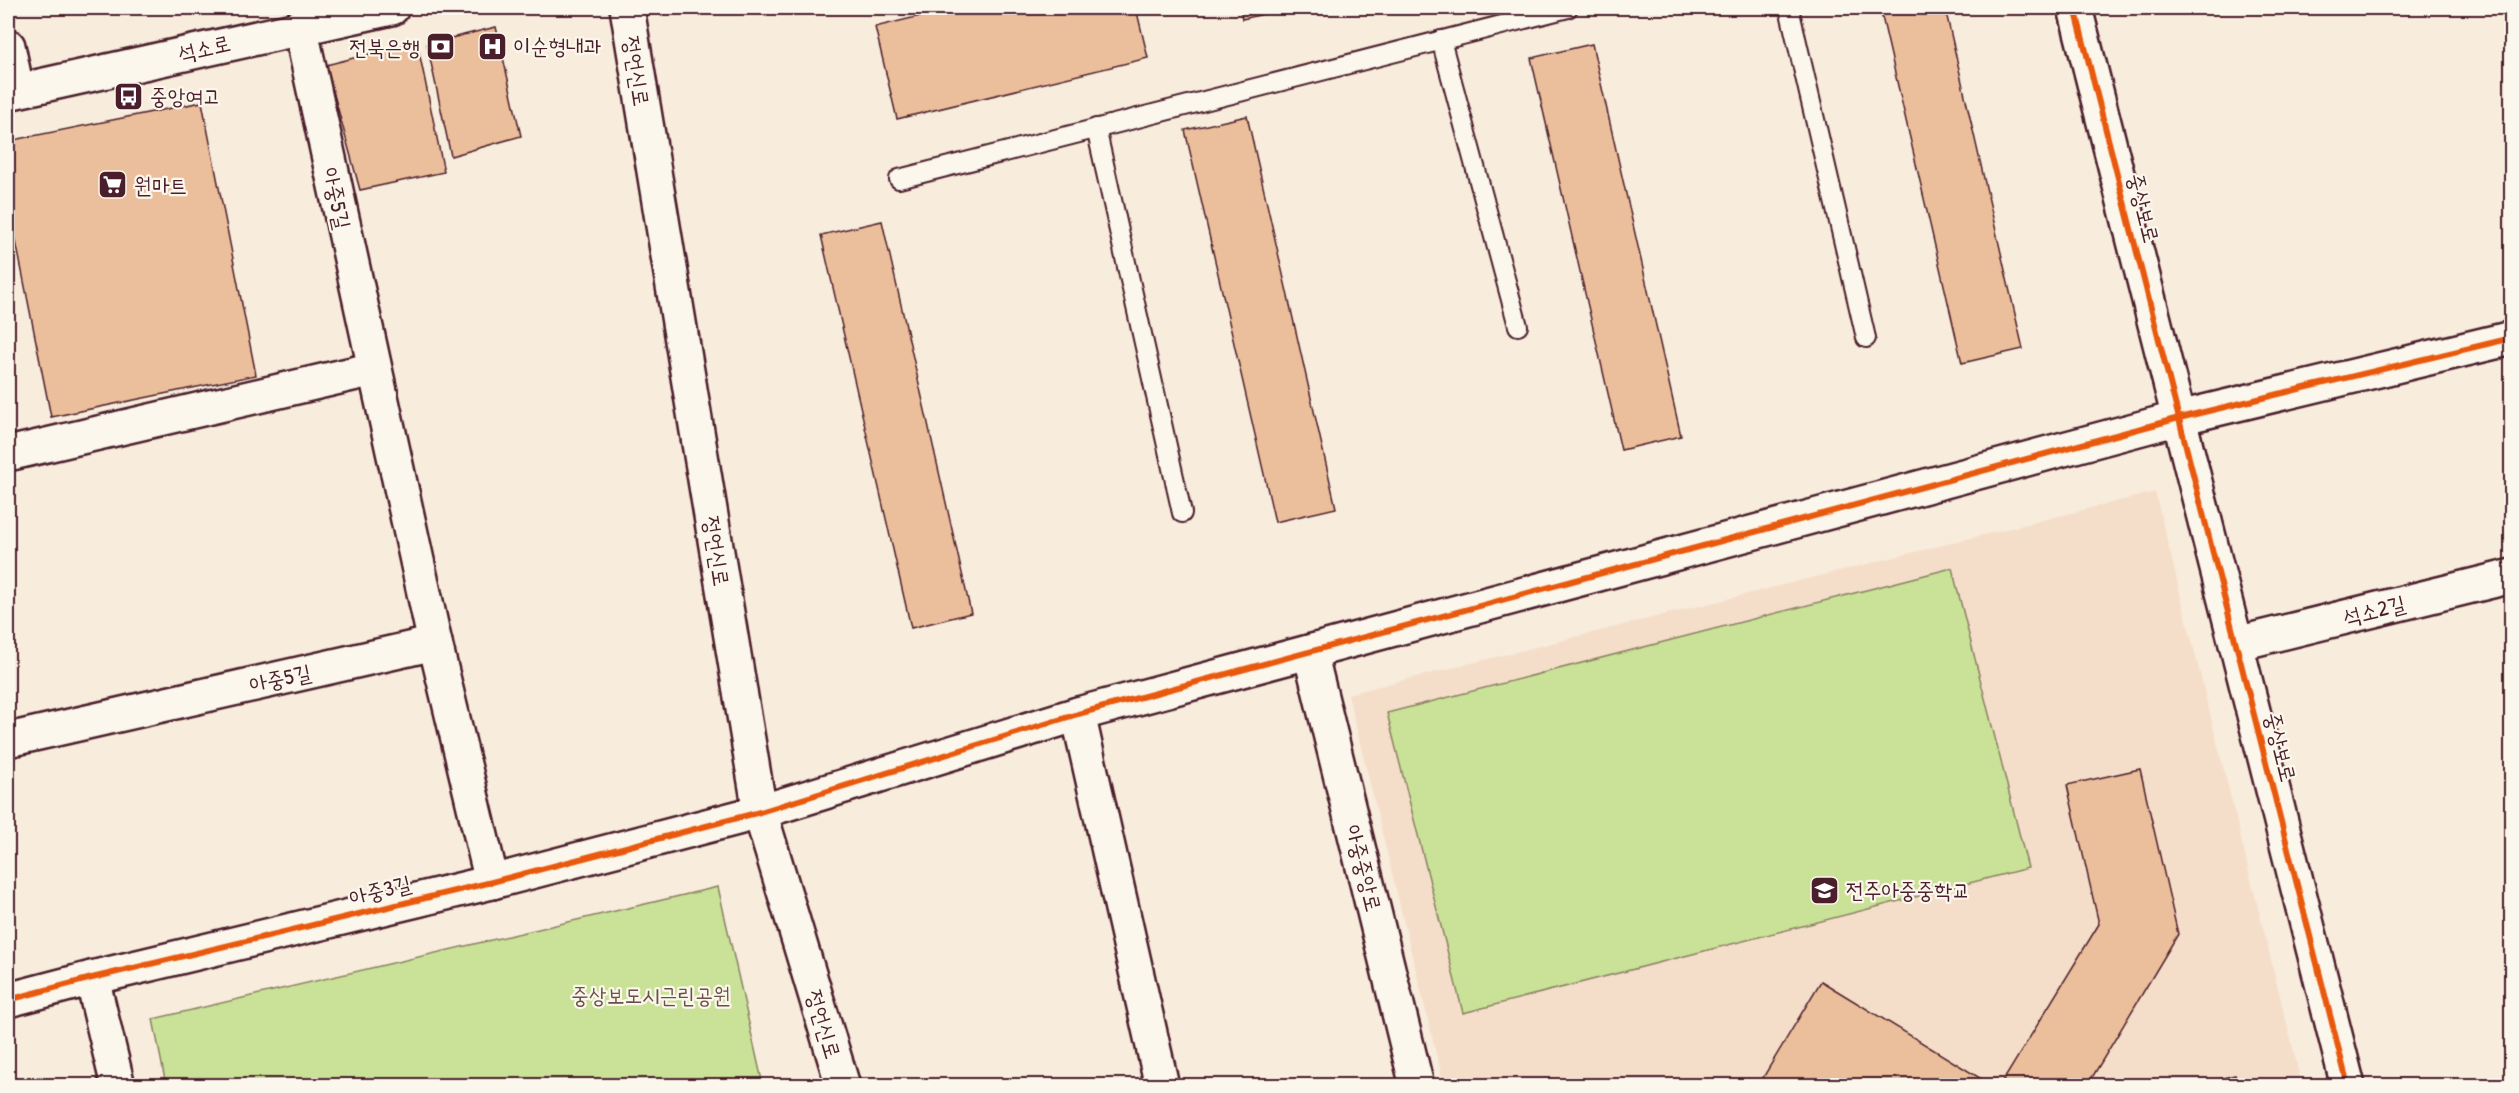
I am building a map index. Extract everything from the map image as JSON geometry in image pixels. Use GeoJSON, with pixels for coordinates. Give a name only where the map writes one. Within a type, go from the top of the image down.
{"type":"FeatureCollection","features":[{"type":"Feature","properties":{"kind":"street","name":"석소로"},"geometry":{"type":"LineString","coordinates":[[8,46],[12,91],[299,17],[392,8]]}},
{"type":"Feature","properties":{"kind":"street","name":"정언신로"},"geometry":{"type":"LineString","coordinates":[[627,8],[760,812],[843,1086]]}},
{"type":"Feature","properties":{"kind":"street","name":"중상보로"},"geometry":{"type":"LineString","coordinates":[[2075,8],[2348,1086]]}},
{"type":"Feature","properties":{"kind":"street","name":"아중5길"},"geometry":{"type":"LineString","coordinates":[[299,17],[435,643],[492,882]]}},
{"type":"Feature","properties":{"kind":"street"},"geometry":{"type":"LineString","coordinates":[[2179,418],[2511,338]]}},
{"type":"Feature","properties":{"kind":"street"},"geometry":{"type":"LineString","coordinates":[[8,454],[120,426],[375,369]]}},
{"type":"Feature","properties":{"kind":"street","name":"아중3길"},"geometry":{"type":"LineString","coordinates":[[8,1000],[492,882],[760,812],[1078,714],[2179,418]]}},
{"type":"Feature","properties":{"kind":"street","name":"석소2길"},"geometry":{"type":"LineString","coordinates":[[2236,644],[2511,576]]}},
{"type":"Feature","properties":{"kind":"street","name":"아중5길"},"geometry":{"type":"LineString","coordinates":[[8,740],[435,643]]}},
{"type":"Feature","properties":{"kind":"street","name":"아중중앙로"},"geometry":{"type":"LineString","coordinates":[[1310,652],[1417,1086]]}},
{"type":"Feature","properties":{"kind":"street"},"geometry":{"type":"LineString","coordinates":[[1078,714],[1162,1086]]}},
{"type":"Feature","properties":{"kind":"street"},"geometry":{"type":"LineString","coordinates":[[92,978],[118,1086]]}},
{"type":"Feature","properties":{"kind":"lane"},"geometry":{"type":"LineString","coordinates":[[899,179],[1568,8]]}},
{"type":"Feature","properties":{"kind":"lane"},"geometry":{"type":"LineString","coordinates":[[1789,8],[1866,338]]}},
{"type":"Feature","properties":{"kind":"lane"},"geometry":{"type":"LineString","coordinates":[[1441,40],[1518,326]]}},
{"type":"Feature","properties":{"kind":"lane"},"geometry":{"type":"LineString","coordinates":[[1096,128],[1182,513]]}},
{"type":"Feature","properties":{"kind":"shaded area","name":"전주아중중학교"},"geometry":{"type":"Polygon","coordinates":[[[2155,492],[2302,1085],[1444,1085],[1348,694],[2155,492]]]}},
{"type":"Feature","properties":{"kind":"green space"},"geometry":{"type":"Polygon","coordinates":[[[1952,568],[2028,868],[1463,1013],[1387,713],[1952,568]]]}},
{"type":"Feature","properties":{"kind":"green space","name":"중상보도시근린공원"},"geometry":{"type":"Polygon","coordinates":[[[718,887],[763,1085],[166,1085],[153,1019],[718,887]]]}},
{"type":"Feature","properties":{"kind":"building"},"geometry":{"type":"Polygon","coordinates":[[[953,8],[1136,8],[1148,58],[897,119],[875,27],[953,8]]]}},
{"type":"Feature","properties":{"kind":"building"},"geometry":{"type":"Polygon","coordinates":[[[1240,8],[1290,8],[1242,19],[1240,8]]]}},
{"type":"Feature","properties":{"kind":"building"},"geometry":{"type":"Polygon","coordinates":[[[1880,8],[1945,8],[2023,349],[1962,363],[1880,8]]]}},
{"type":"Feature","properties":{"kind":"building"},"geometry":{"type":"Polygon","coordinates":[[[496,27],[521,136],[451,156],[427,44],[496,27]]]}},
{"type":"Feature","properties":{"kind":"building"},"geometry":{"type":"Polygon","coordinates":[[[417,42],[444,172],[360,190],[326,65],[417,42]]]}},
{"type":"Feature","properties":{"kind":"building"},"geometry":{"type":"Polygon","coordinates":[[[1592,44],[1681,436],[1621,450],[1531,58],[1592,44]]]}},
{"type":"Feature","properties":{"kind":"building"},"geometry":{"type":"Polygon","coordinates":[[[202,102],[256,375],[51,417],[8,201],[8,141],[202,102]]]}},
{"type":"Feature","properties":{"kind":"building"},"geometry":{"type":"Polygon","coordinates":[[[1247,116],[1336,508],[1275,522],[1185,130],[1247,116]]]}},
{"type":"Feature","properties":{"kind":"building"},"geometry":{"type":"Polygon","coordinates":[[[882,221],[971,613],[911,628],[821,235],[882,221]]]}},
{"type":"Feature","properties":{"kind":"building"},"geometry":{"type":"Polygon","coordinates":[[[2140,769],[2178,934],[2087,1086],[2000,1086],[2099,924],[2067,785],[2140,769]]]}},
{"type":"Feature","properties":{"kind":"building"},"geometry":{"type":"Polygon","coordinates":[[[1821,981],[1993,1086],[1758,1086],[1821,981]]]}},
{"type":"Feature","properties":{"kind":"building"},"geometry":{"type":"Polygon","coordinates":[[[2235,1075],[2238,1086],[2193,1086],[2235,1075]]]}},
{"type":"Feature","properties":{"kind":"cycle path"},"geometry":{"type":"LineString","coordinates":[[2075,8],[2348,1086]]}},
{"type":"Feature","properties":{"kind":"cycle path"},"geometry":{"type":"LineString","coordinates":[[8,1000],[492,882],[760,812],[1078,714],[2179,418],[2512,338]]}},
{"type":"Feature","properties":{"kind":"place","name":"이순형내과"},"geometry":{"type":"Point","coordinates":[492,46]}},
{"type":"Feature","properties":{"kind":"place","name":"전북은행"},"geometry":{"type":"Point","coordinates":[441,47]}},
{"type":"Feature","properties":{"kind":"place","name":"중앙여고"},"geometry":{"type":"Point","coordinates":[129,96]}},
{"type":"Feature","properties":{"kind":"place","name":"원마트"},"geometry":{"type":"Point","coordinates":[113,185]}},
{"type":"Feature","properties":{"kind":"place","name":"전주아중중학교"},"geometry":{"type":"Point","coordinates":[1825,890]}}]}
